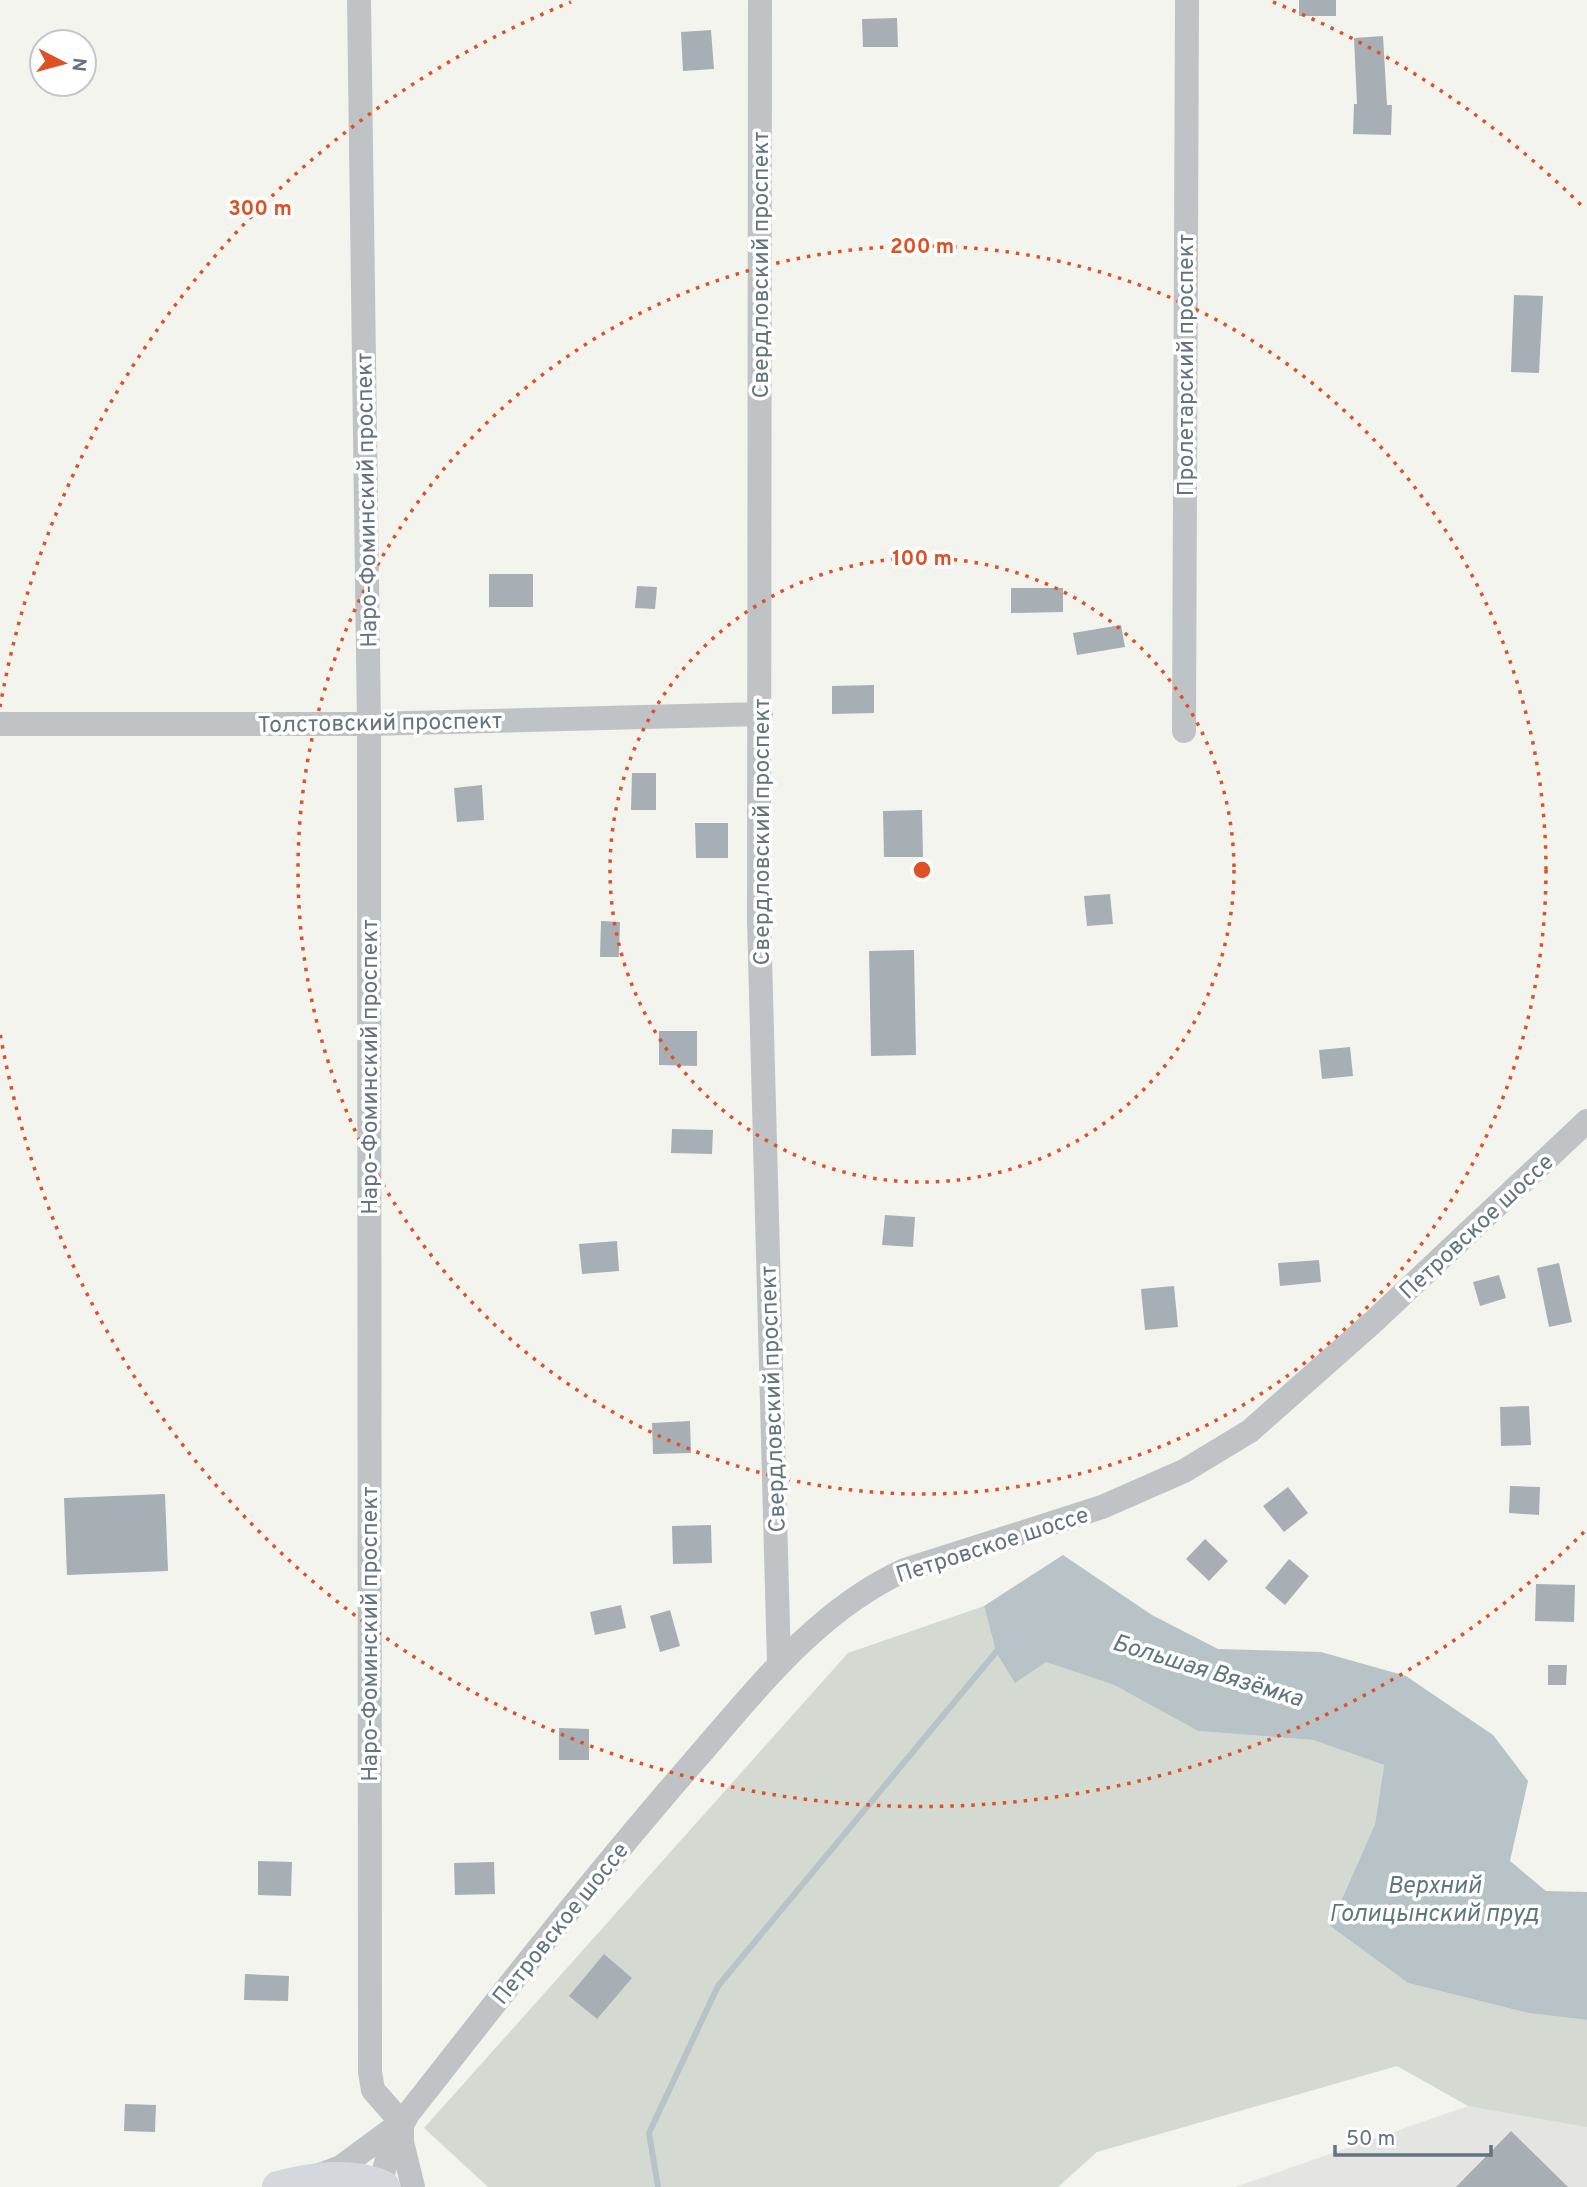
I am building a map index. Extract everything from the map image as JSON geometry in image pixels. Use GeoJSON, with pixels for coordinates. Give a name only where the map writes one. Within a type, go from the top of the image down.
{"type":"FeatureCollection","features":[{"type":"Feature","properties":{"kind":"main road","name":"Петровское шоссе"},"geometry":{"type":"LineString","coordinates":[[288,2184],[335,2178],[359,2180],[381,2186]]}},
{"type":"Feature","properties":{"kind":"street","name":"Наро-Фоминский проспект"},"geometry":{"type":"LineString","coordinates":[[359,0],[369,724],[370,2072],[373,2090],[402,2123]]}},
{"type":"Feature","properties":{"kind":"street","name":"Свердловский проспект"},"geometry":{"type":"LineString","coordinates":[[760,0],[759,920],[779,1664]]}},
{"type":"Feature","properties":{"kind":"street","name":"Пролетарский проспект"},"geometry":{"type":"LineString","coordinates":[[1184,731],[1187,0]]}},
{"type":"Feature","properties":{"kind":"street","name":"Толстовский проспект"},"geometry":{"type":"LineString","coordinates":[[0,724],[369,724],[761,714]]}},
{"type":"Feature","properties":{"kind":"street","name":"Петровское шоссе"},"geometry":{"type":"LineString","coordinates":[[381,2186],[392,2142],[402,2123],[528,1961],[624,1842],[779,1664],[818,1626],[880,1581],[905,1570],[1102,1507],[1184,1471],[1250,1431],[1372,1323],[1587,1121]]}},
{"type":"Feature","properties":{"kind":"street"},"geometry":{"type":"LineString","coordinates":[[288,2184],[341,2167],[402,2123]]}},
{"type":"Feature","properties":{"kind":"street"},"geometry":{"type":"LineString","coordinates":[[402,2123],[402,2142],[413,2187]]}},
{"type":"Feature","properties":{"kind":"shaded area"},"geometry":{"type":"Polygon","coordinates":[[[984,1606],[996,1652],[1046,1662],[1114,1685],[1198,1731],[1313,1740],[1384,1765],[1375,1824],[1330,1926],[1408,1983],[1528,2013],[1587,2020],[1587,2127],[1468,2106],[1397,2066],[1097,2152],[1058,2187],[488,2187],[424,2128],[848,1653],[984,1606]]]}},
{"type":"Feature","properties":{"kind":"shaded area"},"geometry":{"type":"Polygon","coordinates":[[[1468,2106],[1587,2118],[1587,2187],[1235,2187],[1468,2106]]]}},
{"type":"Feature","properties":{"kind":"water","name":"Верхний Голицынский пруд"},"geometry":{"type":"Polygon","coordinates":[[[1063,1555],[1152,1615],[1218,1649],[1321,1652],[1406,1676],[1493,1735],[1528,1781],[1510,1861],[1546,1891],[1587,1892],[1587,2020],[1528,2013],[1408,1983],[1330,1926],[1375,1824],[1384,1765],[1313,1740],[1198,1731],[1114,1685],[1046,1662],[1015,1683],[996,1652],[984,1606],[1063,1555]]]}},
{"type":"Feature","properties":{"kind":"building"},"geometry":{"type":"Polygon","coordinates":[[[1299,0],[1336,0],[1336,16],[1299,16],[1299,0]]]}},
{"type":"Feature","properties":{"kind":"building"},"geometry":{"type":"Polygon","coordinates":[[[897,18],[898,47],[863,47],[862,19],[897,18]]]}},
{"type":"Feature","properties":{"kind":"building"},"geometry":{"type":"Polygon","coordinates":[[[711,30],[714,69],[683,71],[681,32],[711,30]]]}},
{"type":"Feature","properties":{"kind":"building"},"geometry":{"type":"Polygon","coordinates":[[[1383,36],[1387,105],[1392,105],[1391,135],[1353,134],[1354,104],[1357,104],[1354,38],[1383,36]]]}},
{"type":"Feature","properties":{"kind":"building"},"geometry":{"type":"Polygon","coordinates":[[[1514,295],[1543,296],[1539,373],[1511,372],[1514,295]]]}},
{"type":"Feature","properties":{"kind":"building"},"geometry":{"type":"Polygon","coordinates":[[[489,574],[533,574],[533,607],[489,607],[489,574]]]}},
{"type":"Feature","properties":{"kind":"building"},"geometry":{"type":"Polygon","coordinates":[[[637,586],[657,587],[655,609],[635,608],[637,586]]]}},
{"type":"Feature","properties":{"kind":"building"},"geometry":{"type":"Polygon","coordinates":[[[1011,588],[1063,588],[1063,612],[1011,613],[1011,588]]]}},
{"type":"Feature","properties":{"kind":"building"},"geometry":{"type":"Polygon","coordinates":[[[1121,625],[1125,647],[1077,655],[1073,633],[1121,625]]]}},
{"type":"Feature","properties":{"kind":"building"},"geometry":{"type":"Polygon","coordinates":[[[874,685],[874,713],[832,714],[832,686],[874,685]]]}},
{"type":"Feature","properties":{"kind":"building"},"geometry":{"type":"Polygon","coordinates":[[[632,773],[656,773],[656,810],[631,810],[632,773]]]}},
{"type":"Feature","properties":{"kind":"building"},"geometry":{"type":"Polygon","coordinates":[[[482,785],[484,820],[457,822],[454,788],[482,785]]]}},
{"type":"Feature","properties":{"kind":"building"},"geometry":{"type":"Polygon","coordinates":[[[922,810],[923,857],[884,857],[883,811],[922,810]]]}},
{"type":"Feature","properties":{"kind":"building"},"geometry":{"type":"Polygon","coordinates":[[[695,823],[728,823],[728,858],[696,858],[695,823]]]}},
{"type":"Feature","properties":{"kind":"building"},"geometry":{"type":"Polygon","coordinates":[[[1110,894],[1113,924],[1087,926],[1084,896],[1110,894]]]}},
{"type":"Feature","properties":{"kind":"building"},"geometry":{"type":"Polygon","coordinates":[[[601,921],[620,922],[619,957],[600,957],[601,921]]]}},
{"type":"Feature","properties":{"kind":"building"},"geometry":{"type":"Polygon","coordinates":[[[914,950],[916,1055],[871,1056],[869,951],[914,950]]]}},
{"type":"Feature","properties":{"kind":"building"},"geometry":{"type":"Polygon","coordinates":[[[659,1031],[697,1031],[697,1066],[659,1065],[659,1031]]]}},
{"type":"Feature","properties":{"kind":"building"},"geometry":{"type":"Polygon","coordinates":[[[1350,1047],[1353,1076],[1322,1079],[1319,1050],[1350,1047]]]}},
{"type":"Feature","properties":{"kind":"building"},"geometry":{"type":"Polygon","coordinates":[[[672,1129],[713,1130],[712,1154],[671,1153],[672,1129]]]}},
{"type":"Feature","properties":{"kind":"building"},"geometry":{"type":"Polygon","coordinates":[[[885,1215],[915,1217],[913,1247],[882,1245],[885,1215]]]}},
{"type":"Feature","properties":{"kind":"building"},"geometry":{"type":"Polygon","coordinates":[[[617,1241],[619,1271],[582,1274],[579,1244],[617,1241]]]}},
{"type":"Feature","properties":{"kind":"building"},"geometry":{"type":"Polygon","coordinates":[[[1319,1260],[1321,1282],[1280,1286],[1278,1263],[1319,1260]]]}},
{"type":"Feature","properties":{"kind":"building"},"geometry":{"type":"Polygon","coordinates":[[[1559,1263],[1572,1322],[1549,1327],[1537,1268],[1559,1263]]]}},
{"type":"Feature","properties":{"kind":"building"},"geometry":{"type":"Polygon","coordinates":[[[1499,1275],[1506,1298],[1480,1306],[1473,1282],[1499,1275]]]}},
{"type":"Feature","properties":{"kind":"building"},"geometry":{"type":"Polygon","coordinates":[[[1174,1286],[1178,1327],[1145,1330],[1141,1289],[1174,1286]]]}},
{"type":"Feature","properties":{"kind":"building"},"geometry":{"type":"Polygon","coordinates":[[[1529,1406],[1531,1445],[1501,1446],[1500,1407],[1529,1406]]]}},
{"type":"Feature","properties":{"kind":"building"},"geometry":{"type":"Polygon","coordinates":[[[690,1421],[691,1453],[653,1454],[652,1423],[690,1421]]]}},
{"type":"Feature","properties":{"kind":"building"},"geometry":{"type":"Polygon","coordinates":[[[1510,1486],[1540,1487],[1539,1515],[1509,1513],[1510,1486]]]}},
{"type":"Feature","properties":{"kind":"building"},"geometry":{"type":"Polygon","coordinates":[[[1288,1487],[1308,1513],[1284,1532],[1263,1506],[1288,1487]]]}},
{"type":"Feature","properties":{"kind":"building"},"geometry":{"type":"Polygon","coordinates":[[[165,1494],[168,1571],[67,1575],[64,1498],[165,1494]]]}},
{"type":"Feature","properties":{"kind":"building"},"geometry":{"type":"Polygon","coordinates":[[[711,1525],[712,1563],[673,1564],[672,1526],[711,1525]]]}},
{"type":"Feature","properties":{"kind":"building"},"geometry":{"type":"Polygon","coordinates":[[[1205,1539],[1228,1561],[1209,1581],[1186,1559],[1205,1539]]]}},
{"type":"Feature","properties":{"kind":"building"},"geometry":{"type":"Polygon","coordinates":[[[1289,1559],[1309,1576],[1285,1605],[1265,1588],[1289,1559]]]}},
{"type":"Feature","properties":{"kind":"building"},"geometry":{"type":"Polygon","coordinates":[[[1536,1584],[1575,1585],[1574,1622],[1535,1621],[1536,1584]]]}},
{"type":"Feature","properties":{"kind":"building"},"geometry":{"type":"Polygon","coordinates":[[[621,1605],[626,1628],[595,1635],[590,1612],[621,1605]]]}},
{"type":"Feature","properties":{"kind":"building"},"geometry":{"type":"Polygon","coordinates":[[[670,1610],[680,1646],[660,1652],[650,1616],[670,1610]]]}},
{"type":"Feature","properties":{"kind":"building"},"geometry":{"type":"Polygon","coordinates":[[[1548,1665],[1567,1665],[1566,1685],[1548,1685],[1548,1665]]]}},
{"type":"Feature","properties":{"kind":"building"},"geometry":{"type":"Polygon","coordinates":[[[559,1728],[589,1729],[589,1760],[559,1760],[559,1728]]]}},
{"type":"Feature","properties":{"kind":"building"},"geometry":{"type":"Polygon","coordinates":[[[258,1861],[292,1862],[291,1896],[258,1895],[258,1861]]]}},
{"type":"Feature","properties":{"kind":"building"},"geometry":{"type":"Polygon","coordinates":[[[494,1862],[495,1894],[455,1895],[454,1863],[494,1862]]]}},
{"type":"Feature","properties":{"kind":"building"},"geometry":{"type":"Polygon","coordinates":[[[604,1954],[632,1978],[597,2019],[569,1996],[604,1954]]]}},
{"type":"Feature","properties":{"kind":"building"},"geometry":{"type":"Polygon","coordinates":[[[245,1974],[289,1976],[288,2001],[244,2000],[245,1974]]]}},
{"type":"Feature","properties":{"kind":"building"},"geometry":{"type":"Polygon","coordinates":[[[125,2104],[156,2105],[155,2132],[124,2131],[125,2104]]]}},
{"type":"Feature","properties":{"kind":"building"},"geometry":{"type":"Polygon","coordinates":[[[1511,2131],[1568,2187],[1456,2187],[1511,2131]]]}},
{"type":"Feature","properties":{"kind":"waterway","name":"Большая Вязёмка"},"geometry":{"type":"LineString","coordinates":[[658,2187],[649,2133],[718,1986],[996,1652]]}}]}
